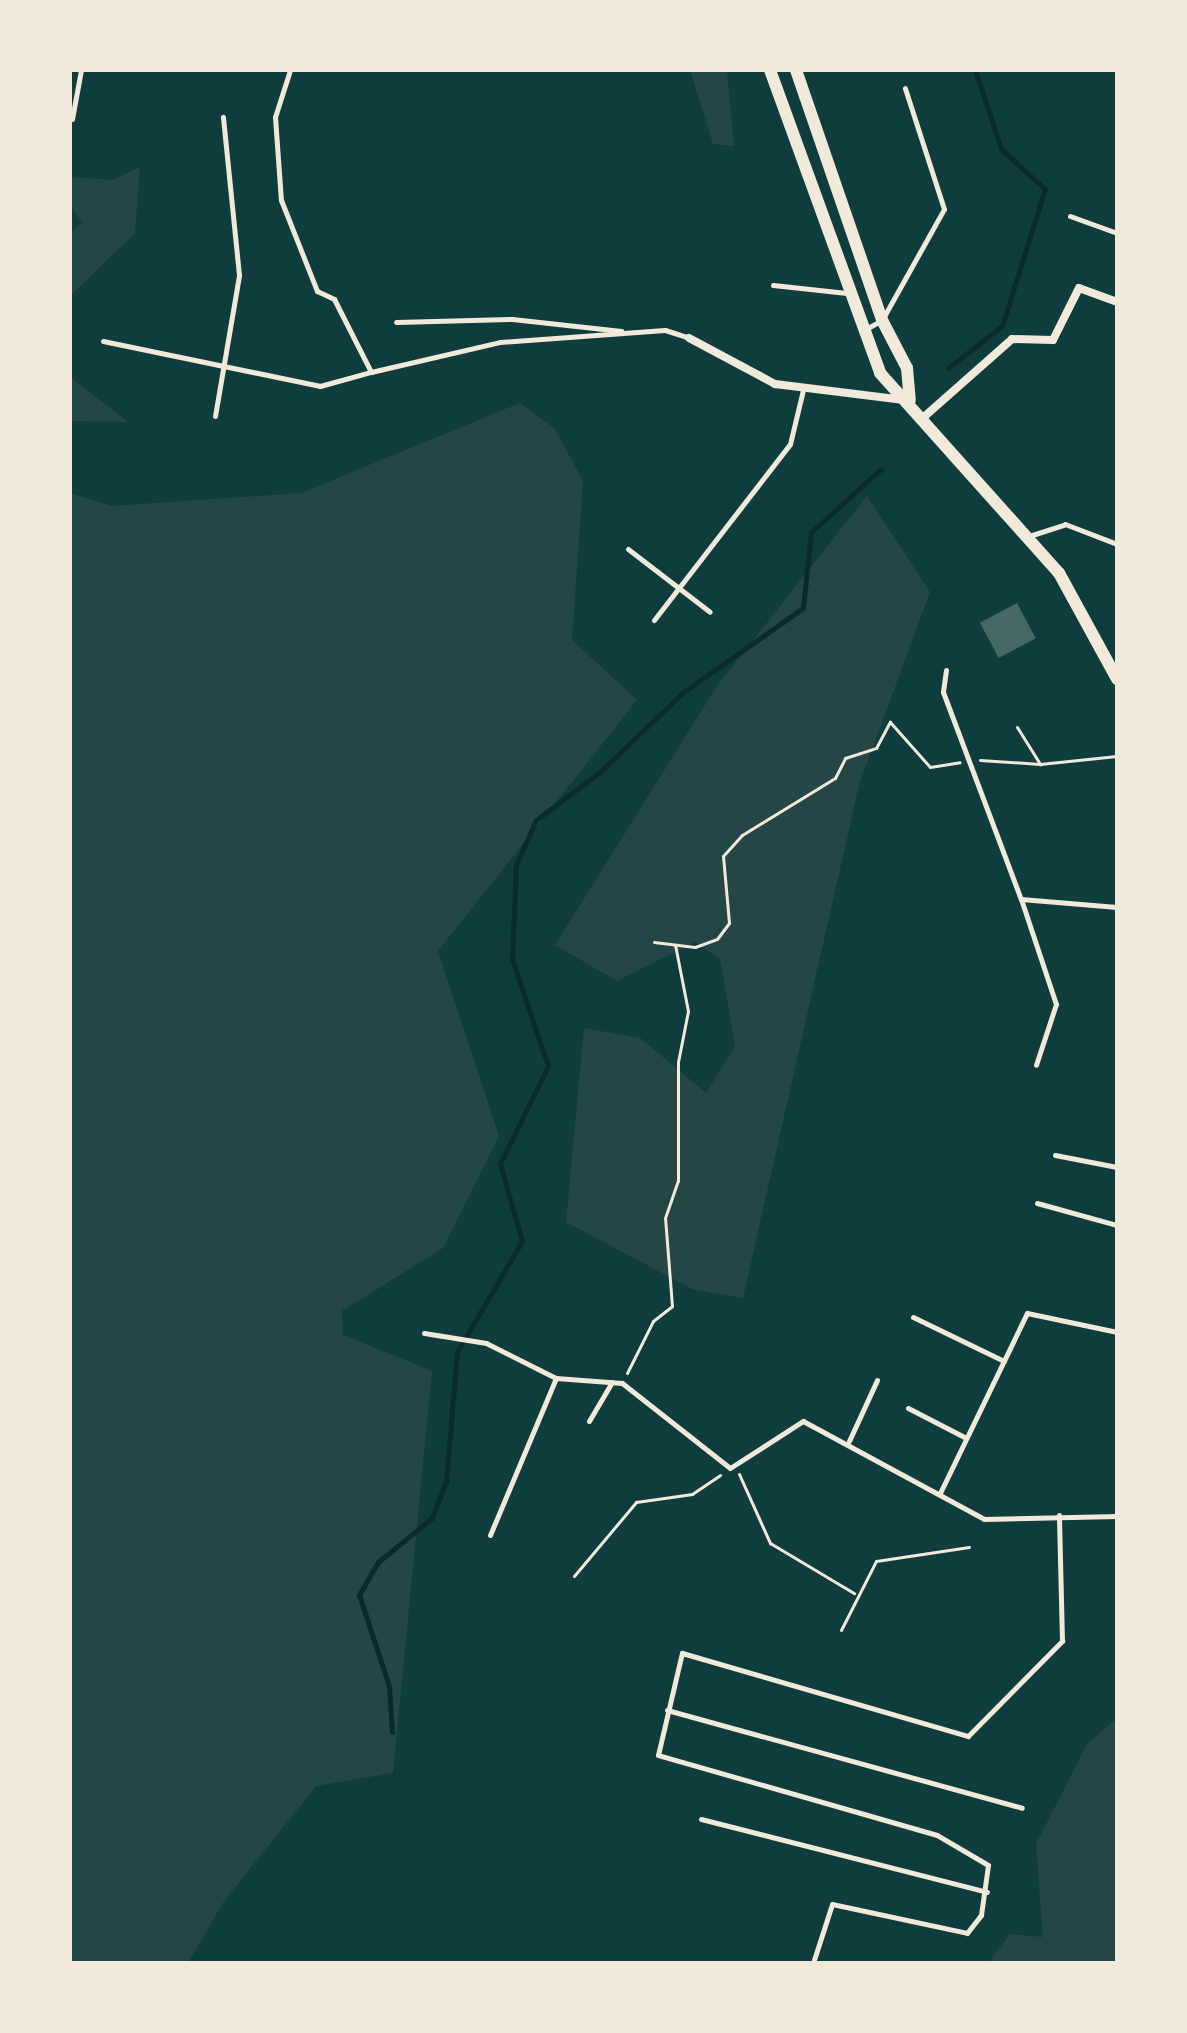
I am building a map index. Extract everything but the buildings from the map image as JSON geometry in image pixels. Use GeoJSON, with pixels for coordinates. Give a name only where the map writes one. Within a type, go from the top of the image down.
{"type":"FeatureCollection","features":[{"type":"Feature","properties":{"kind":"street"},"geometry":{"type":"LineString","coordinates":[[770,70],[847,293],[880,373],[925,416],[1059,573],[1117,679]]}},
{"type":"Feature","properties":{"kind":"street"},"geometry":{"type":"LineString","coordinates":[[796,70],[882,320],[907,368],[910,400]]}},
{"type":"Feature","properties":{"kind":"street"},"geometry":{"type":"LineString","coordinates":[[925,416],[1012,339],[1053,340],[1079,288],[1117,302]]}},
{"type":"Feature","properties":{"kind":"street"},"geometry":{"type":"LineString","coordinates":[[689,338],[775,384],[803,390],[910,400]]}},
{"type":"Feature","properties":{"kind":"lane"},"geometry":{"type":"LineString","coordinates":[[72,119],[81,70]]}},
{"type":"Feature","properties":{"kind":"lane"},"geometry":{"type":"LineString","coordinates":[[290,70],[275,117],[281,200],[317,291],[334,299],[371,372]]}},
{"type":"Feature","properties":{"kind":"lane"},"geometry":{"type":"LineString","coordinates":[[862,331],[882,320],[944,209],[905,88]]}},
{"type":"Feature","properties":{"kind":"lane"},"geometry":{"type":"LineString","coordinates":[[215,416],[239,275],[223,117]]}},
{"type":"Feature","properties":{"kind":"lane"},"geometry":{"type":"LineString","coordinates":[[1070,216],[1117,233]]}},
{"type":"Feature","properties":{"kind":"lane"},"geometry":{"type":"LineString","coordinates":[[773,285],[847,293]]}},
{"type":"Feature","properties":{"kind":"lane"},"geometry":{"type":"LineString","coordinates":[[396,322],[583,322],[627,332]]}},
{"type":"Feature","properties":{"kind":"lane"},"geometry":{"type":"LineString","coordinates":[[103,341],[224,369],[320,386],[500,342],[665,330],[689,338]]}},
{"type":"Feature","properties":{"kind":"lane"},"geometry":{"type":"LineString","coordinates":[[654,620],[790,444],[803,390]]}},
{"type":"Feature","properties":{"kind":"lane"},"geometry":{"type":"LineString","coordinates":[[1029,536],[1065,524],[1117,544]]}},
{"type":"Feature","properties":{"kind":"lane"},"geometry":{"type":"LineString","coordinates":[[628,549],[710,612]]}},
{"type":"Feature","properties":{"kind":"lane"},"geometry":{"type":"LineString","coordinates":[[946,670],[943,692],[1021,899],[1056,1004],[1036,1065]]}},
{"type":"Feature","properties":{"kind":"lane"},"geometry":{"type":"LineString","coordinates":[[1021,899],[1117,907]]}},
{"type":"Feature","properties":{"kind":"lane"},"geometry":{"type":"LineString","coordinates":[[1055,1155],[1117,1167]]}},
{"type":"Feature","properties":{"kind":"lane"},"geometry":{"type":"LineString","coordinates":[[1037,1203],[1117,1225]]}},
{"type":"Feature","properties":{"kind":"lane"},"geometry":{"type":"LineString","coordinates":[[940,1493],[1027,1313],[1117,1332]]}},
{"type":"Feature","properties":{"kind":"lane"},"geometry":{"type":"LineString","coordinates":[[913,1317],[1004,1361]]}},
{"type":"Feature","properties":{"kind":"lane"},"geometry":{"type":"LineString","coordinates":[[424,1333],[486,1343],[556,1378],[622,1383],[730,1468],[803,1421],[849,1441],[984,1519],[1117,1516]]}},
{"type":"Feature","properties":{"kind":"lane"},"geometry":{"type":"LineString","coordinates":[[490,1535],[556,1378]]}},
{"type":"Feature","properties":{"kind":"lane"},"geometry":{"type":"LineString","coordinates":[[849,1441],[877,1380]]}},
{"type":"Feature","properties":{"kind":"lane"},"geometry":{"type":"LineString","coordinates":[[589,1421],[612,1382]]}},
{"type":"Feature","properties":{"kind":"lane"},"geometry":{"type":"LineString","coordinates":[[908,1408],[966,1438]]}},
{"type":"Feature","properties":{"kind":"lane"},"geometry":{"type":"LineString","coordinates":[[813,1963],[832,1904],[967,1933],[987,1892],[988,1865],[937,1835],[658,1755],[682,1653],[968,1736],[1062,1641],[1059,1515]]}},
{"type":"Feature","properties":{"kind":"lane"},"geometry":{"type":"LineString","coordinates":[[667,1710],[1022,1808]]}},
{"type":"Feature","properties":{"kind":"lane"},"geometry":{"type":"LineString","coordinates":[[701,1819],[987,1892]]}},
{"type":"Feature","properties":{"kind":"path"},"geometry":{"type":"LineString","coordinates":[[654,942],[675,945],[717,939],[729,923],[723,856],[742,835],[835,778],[845,758],[876,748],[890,722],[930,767],[969,760],[1040,764],[1117,756]]}},
{"type":"Feature","properties":{"kind":"path"},"geometry":{"type":"LineString","coordinates":[[1017,727],[1040,764]]}},
{"type":"Feature","properties":{"kind":"path"},"geometry":{"type":"LineString","coordinates":[[622,1383],[653,1321],[672,1306],[665,1218],[678,1181],[678,1062],[688,1011],[675,945]]}},
{"type":"Feature","properties":{"kind":"path"},"geometry":{"type":"LineString","coordinates":[[574,1576],[636,1502],[692,1494],[730,1468],[746,1479],[758,1530],[770,1543],[854,1593]]}},
{"type":"Feature","properties":{"kind":"path"},"geometry":{"type":"LineString","coordinates":[[841,1630],[854,1593],[876,1561],[969,1547]]}},
{"type":"Feature","properties":{"kind":"shaded area"},"geometry":{"type":"Polygon","coordinates":[[[690,70],[727,70],[734,146],[713,144],[690,70]]]}},
{"type":"Feature","properties":{"kind":"shaded area"},"geometry":{"type":"Polygon","coordinates":[[[140,167],[135,233],[70,296],[70,234],[82,222],[70,205],[70,177],[113,180],[140,167]]]}},
{"type":"Feature","properties":{"kind":"shaded area"},"geometry":{"type":"Polygon","coordinates":[[[70,377],[128,422],[70,421],[70,377]]]}},
{"type":"Feature","properties":{"kind":"shaded area"},"geometry":{"type":"Polygon","coordinates":[[[520,403],[555,429],[583,481],[572,640],[637,700],[438,951],[499,1136],[443,1248],[342,1311],[343,1335],[432,1371],[393,1773],[316,1786],[224,1901],[188,1963],[70,1963],[70,493],[111,506],[301,493],[520,403]]]}},
{"type":"Feature","properties":{"kind":"shaded area"},"geometry":{"type":"Polygon","coordinates":[[[867,496],[930,592],[859,785],[743,1298],[692,1289],[566,1222],[584,1028],[640,1038],[706,1093],[735,1046],[720,959],[695,942],[617,981],[555,945],[717,686],[867,496]]]}},
{"type":"Feature","properties":{"kind":"shaded area"},"geometry":{"type":"Polygon","coordinates":[[[1117,1718],[1117,1963],[988,1963],[1010,1934],[1043,1937],[1036,1844],[1087,1744],[1117,1718]]]}},
{"type":"Feature","properties":{"kind":"waterway"},"geometry":{"type":"LineString","coordinates":[[948,368],[1002,326],[1045,189],[1001,149],[975,70]]}},
{"type":"Feature","properties":{"kind":"waterway"},"geometry":{"type":"LineString","coordinates":[[392,1732],[389,1686],[359,1595],[378,1562],[432,1518],[446,1482],[457,1352],[522,1241],[500,1164],[548,1066],[512,959],[516,865],[536,820],[600,772],[682,693],[803,608],[811,532],[881,469]]}}]}
